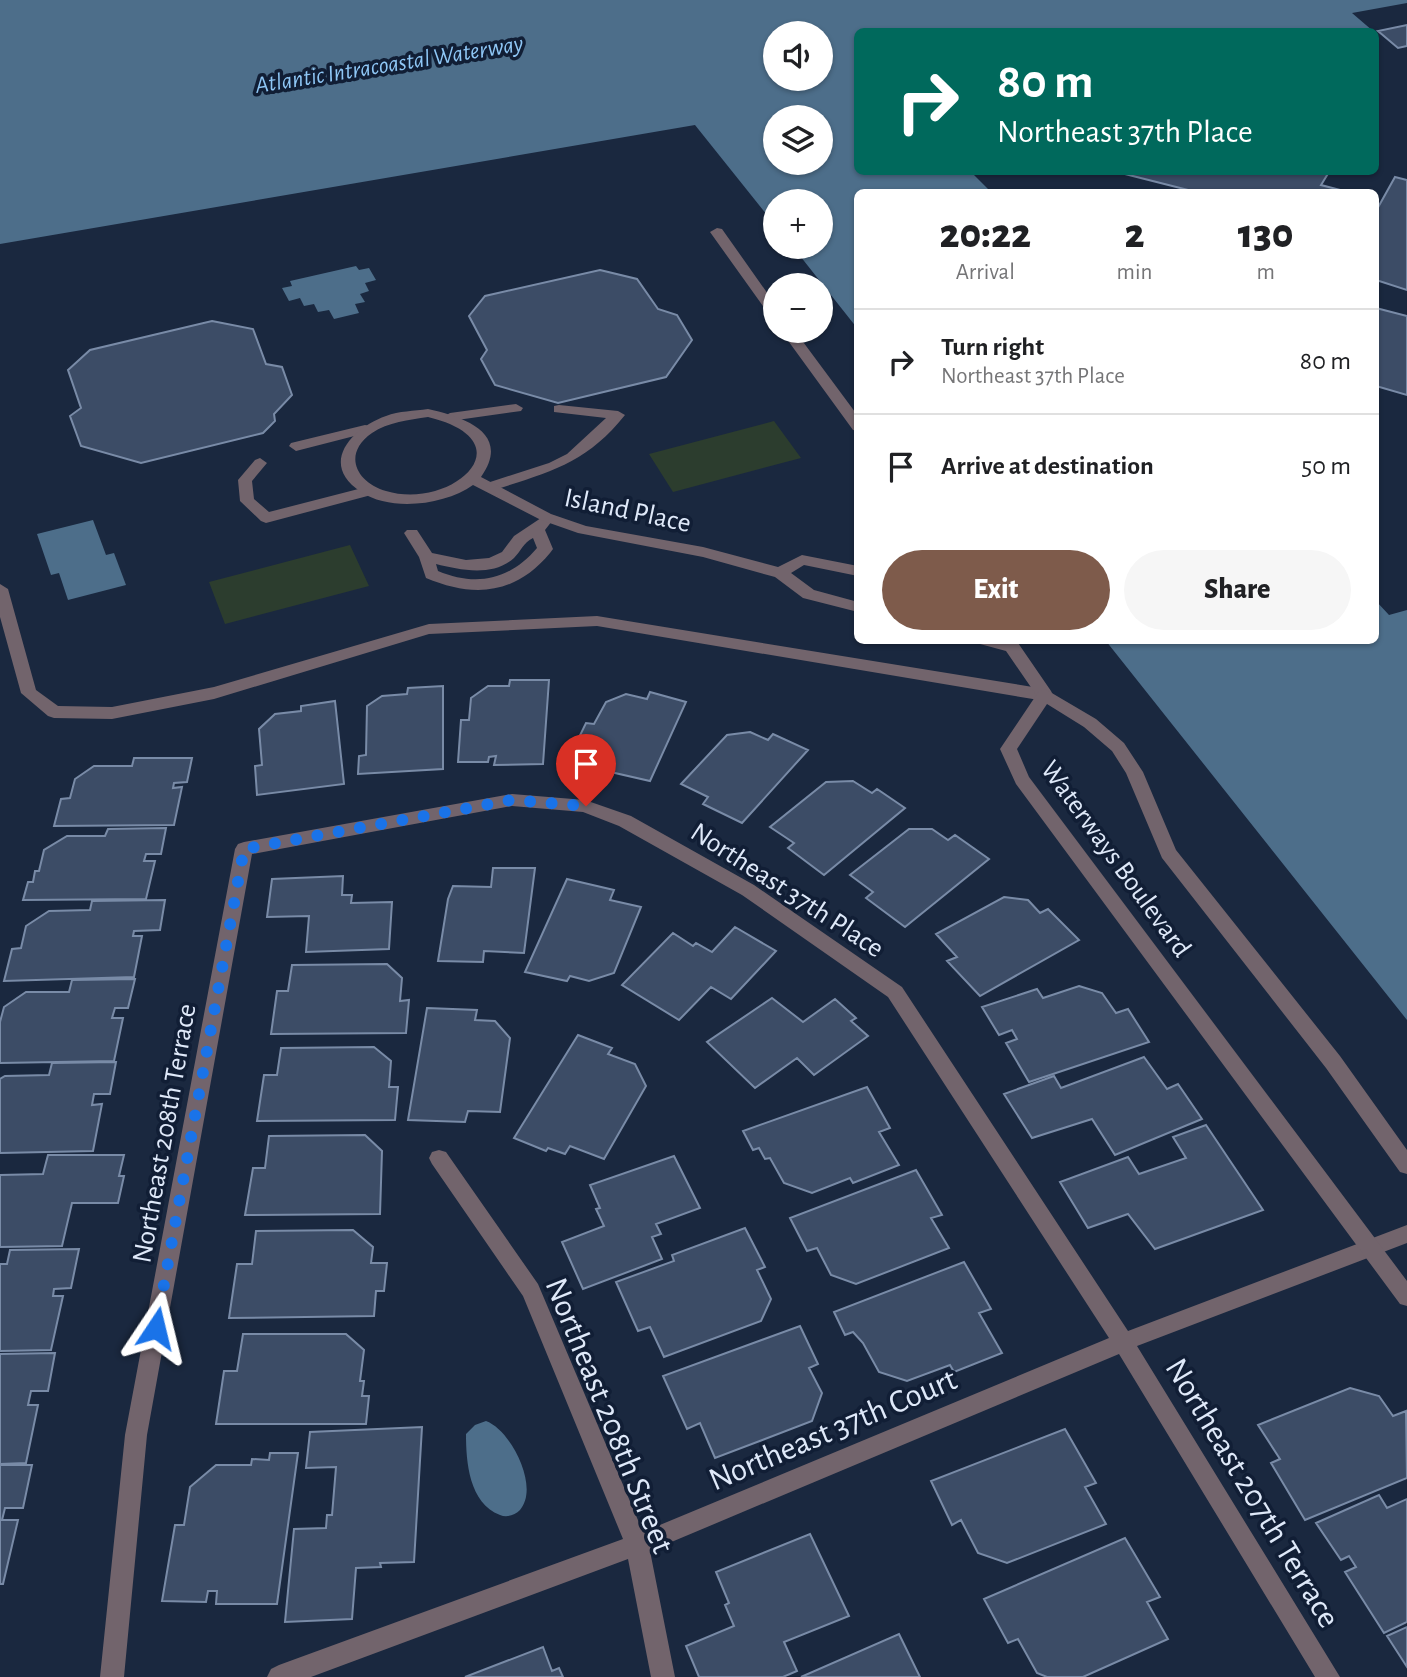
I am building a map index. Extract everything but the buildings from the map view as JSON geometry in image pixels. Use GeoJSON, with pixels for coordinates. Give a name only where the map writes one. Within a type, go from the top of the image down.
{"type":"FeatureCollection","features":[{"type":"Feature","properties":{"kind":"street"},"geometry":{"type":"LineString","coordinates":[[717,232],[763,296]]}},
{"type":"Feature","properties":{"kind":"street"},"geometry":{"type":"LineString","coordinates":[[797,343],[854,422]]}},
{"type":"Feature","properties":{"kind":"street"},"geometry":{"type":"LineString","coordinates":[[450,417],[516,408]]}},
{"type":"Feature","properties":{"kind":"street"},"geometry":{"type":"LineString","coordinates":[[489,486],[554,466],[572,457],[618,415],[559,409]]}},
{"type":"Feature","properties":{"kind":"street"},"geometry":{"type":"LineString","coordinates":[[260,463],[244,480],[247,501],[267,518],[370,491],[401,498],[435,496],[455,489],[471,478],[482,465],[485,450],[480,437],[467,425],[450,417],[428,413],[405,414],[365,429],[296,446]]}},
{"type":"Feature","properties":{"kind":"street"},"geometry":{"type":"LineString","coordinates":[[365,429],[352,442],[347,455],[348,469],[370,491]]}},
{"type":"Feature","properties":{"kind":"street","name":"Island Place"},"geometry":{"type":"LineString","coordinates":[[471,478],[489,486],[542,524],[703,552],[780,573],[809,594],[854,606]]}},
{"type":"Feature","properties":{"kind":"street"},"geometry":{"type":"LineString","coordinates":[[412,533],[427,557],[431,574],[450,584],[476,587],[501,581],[534,565],[545,548],[542,524],[520,539],[507,556],[484,564],[460,567],[427,557]]}},
{"type":"Feature","properties":{"kind":"street"},"geometry":{"type":"LineString","coordinates":[[780,573],[802,560],[854,570]]}},
{"type":"Feature","properties":{"kind":"street"},"geometry":{"type":"LineString","coordinates":[[0,589],[29,692],[54,712],[112,713],[214,693],[429,629],[597,621],[1045,695]]}},
{"type":"Feature","properties":{"kind":"street"},"geometry":{"type":"LineString","coordinates":[[1009,644],[1045,695]]}},
{"type":"Feature","properties":{"kind":"street","name":"Waterways Boulevard"},"geometry":{"type":"LineString","coordinates":[[1407,1166],[1333,1062],[1168,853],[1134,772],[1118,747],[1090,723],[1045,695],[1008,749],[1022,780],[1407,1297]]}},
{"type":"Feature","properties":{"kind":"street","name":"Northeast 37th Place"},"geometry":{"type":"LineString","coordinates":[[244,849],[512,800],[586,806],[625,821],[748,890],[895,992],[1123,1342]]}},
{"type":"Feature","properties":{"kind":"street","name":"Northeast 208th Terrace"},"geometry":{"type":"LineString","coordinates":[[112,1677],[136,1435],[244,849]]}},
{"type":"Feature","properties":{"kind":"street","name":"Northeast 208th Street"},"geometry":{"type":"LineString","coordinates":[[439,1158],[531,1291],[637,1545],[663,1677]]}},
{"type":"Feature","properties":{"kind":"street","name":"Northeast 37th Court"},"geometry":{"type":"LineString","coordinates":[[279,1677],[637,1545],[1123,1342],[1407,1234]]}},
{"type":"Feature","properties":{"kind":"street","name":"Northeast 207th Terrace"},"geometry":{"type":"LineString","coordinates":[[1123,1342],[1328,1677]]}},
{"type":"Feature","properties":{"kind":"green space"},"geometry":{"type":"Polygon","coordinates":[[[774,421],[801,458],[673,492],[649,454],[774,421]]]}},
{"type":"Feature","properties":{"kind":"green space"},"geometry":{"type":"Polygon","coordinates":[[[350,545],[369,586],[225,624],[209,582],[350,545]]]}},
{"type":"Feature","properties":{"kind":"water","name":"Atlantic Intracoastal Waterway"},"geometry":{"type":"Polygon","coordinates":[[[0,0],[1407,0],[1407,3],[1352,13],[1370,28],[854,28],[854,175],[974,175],[988,189],[854,189],[854,324],[833,298],[833,273],[814,273],[802,259],[833,259],[833,189],[763,189],[763,210],[695,125],[0,244],[0,0]]]}},
{"type":"Feature","properties":{"kind":"water"},"geometry":{"type":"Polygon","coordinates":[[[356,266],[359,270],[369,268],[376,280],[365,283],[369,291],[360,294],[365,302],[355,304],[359,313],[334,319],[329,310],[318,312],[314,304],[304,306],[300,298],[289,301],[282,288],[292,286],[290,281],[356,266]]]}},
{"type":"Feature","properties":{"kind":"water"},"geometry":{"type":"Polygon","coordinates":[[[93,520],[106,555],[114,553],[126,585],[68,600],[59,573],[51,575],[37,534],[93,520]]]}},
{"type":"Feature","properties":{"kind":"water"},"geometry":{"type":"Polygon","coordinates":[[[1379,604],[1389,615],[1407,610],[1407,1020],[1108,644],[1379,644],[1379,604]]]}},
{"type":"Feature","properties":{"kind":"water"},"geometry":{"type":"Polygon","coordinates":[[[486,1421],[505,1435],[525,1474],[525,1500],[520,1510],[511,1515],[503,1516],[490,1509],[482,1501],[471,1480],[466,1434],[475,1425],[486,1421]]]}},
{"type":"Feature","properties":{"kind":"route"},"geometry":{"type":"LineString","coordinates":[[156,1328],[244,849],[512,800],[586,806]]}}]}
